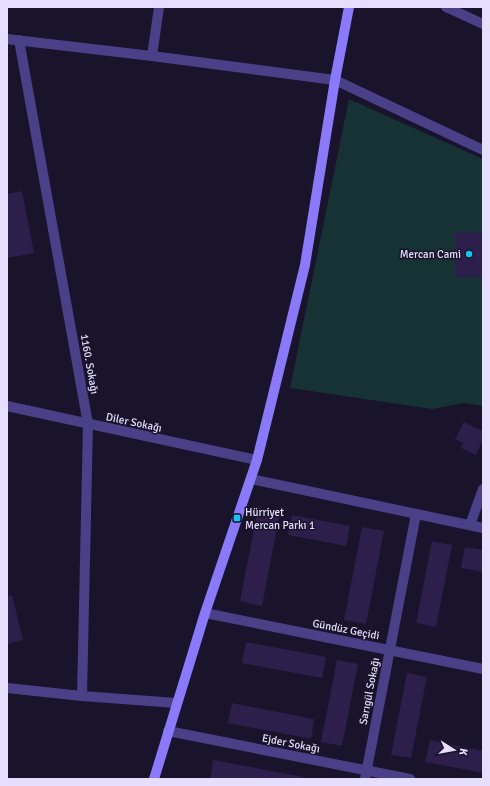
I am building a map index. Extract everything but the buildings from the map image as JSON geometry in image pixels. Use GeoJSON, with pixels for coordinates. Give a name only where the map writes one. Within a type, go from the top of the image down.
{"type":"FeatureCollection","features":[{"type":"Feature","properties":{"kind":"street"},"geometry":{"type":"LineString","coordinates":[[152,56],[159,7]]}},
{"type":"Feature","properties":{"kind":"street"},"geometry":{"type":"LineString","coordinates":[[154,779],[176,703],[205,613],[257,460],[305,265],[335,80],[349,7]]}},
{"type":"Feature","properties":{"kind":"street"},"geometry":{"type":"LineString","coordinates":[[446,7],[483,24]]}},
{"type":"Feature","properties":{"kind":"street"},"geometry":{"type":"LineString","coordinates":[[7,39],[335,80],[483,150]]}},
{"type":"Feature","properties":{"kind":"street","name":"1160. Sokağı"},"geometry":{"type":"LineString","coordinates":[[19,40],[88,424],[82,696]]}},
{"type":"Feature","properties":{"kind":"street","name":"Diler Sokağı"},"geometry":{"type":"LineString","coordinates":[[7,406],[257,460]]}},
{"type":"Feature","properties":{"kind":"street"},"geometry":{"type":"LineString","coordinates":[[251,479],[483,528]]}},
{"type":"Feature","properties":{"kind":"street"},"geometry":{"type":"LineString","coordinates":[[470,525],[483,489]]}},
{"type":"Feature","properties":{"kind":"street","name":"Sarıgül Sokağı"},"geometry":{"type":"LineString","coordinates":[[366,775],[416,514]]}},
{"type":"Feature","properties":{"kind":"street","name":"Gündüz Geçidi"},"geometry":{"type":"LineString","coordinates":[[205,613],[483,669]]}},
{"type":"Feature","properties":{"kind":"street"},"geometry":{"type":"LineString","coordinates":[[7,688],[82,696],[176,703]]}},
{"type":"Feature","properties":{"kind":"street","name":"Ejder Sokağı"},"geometry":{"type":"LineString","coordinates":[[168,730],[366,775],[410,779]]}},
{"type":"Feature","properties":{"kind":"green space"},"geometry":{"type":"Polygon","coordinates":[[[349,99],[483,159],[483,406],[464,403],[432,409],[290,388],[349,99]]]}},
{"type":"Feature","properties":{"kind":"place","name":"Mercan Cami"},"geometry":{"type":"Point","coordinates":[469,254]}},
{"type":"Feature","properties":{"kind":"place","name":"Hürriyet Mercan Parkı 1"},"geometry":{"type":"Point","coordinates":[237,518]}}]}
